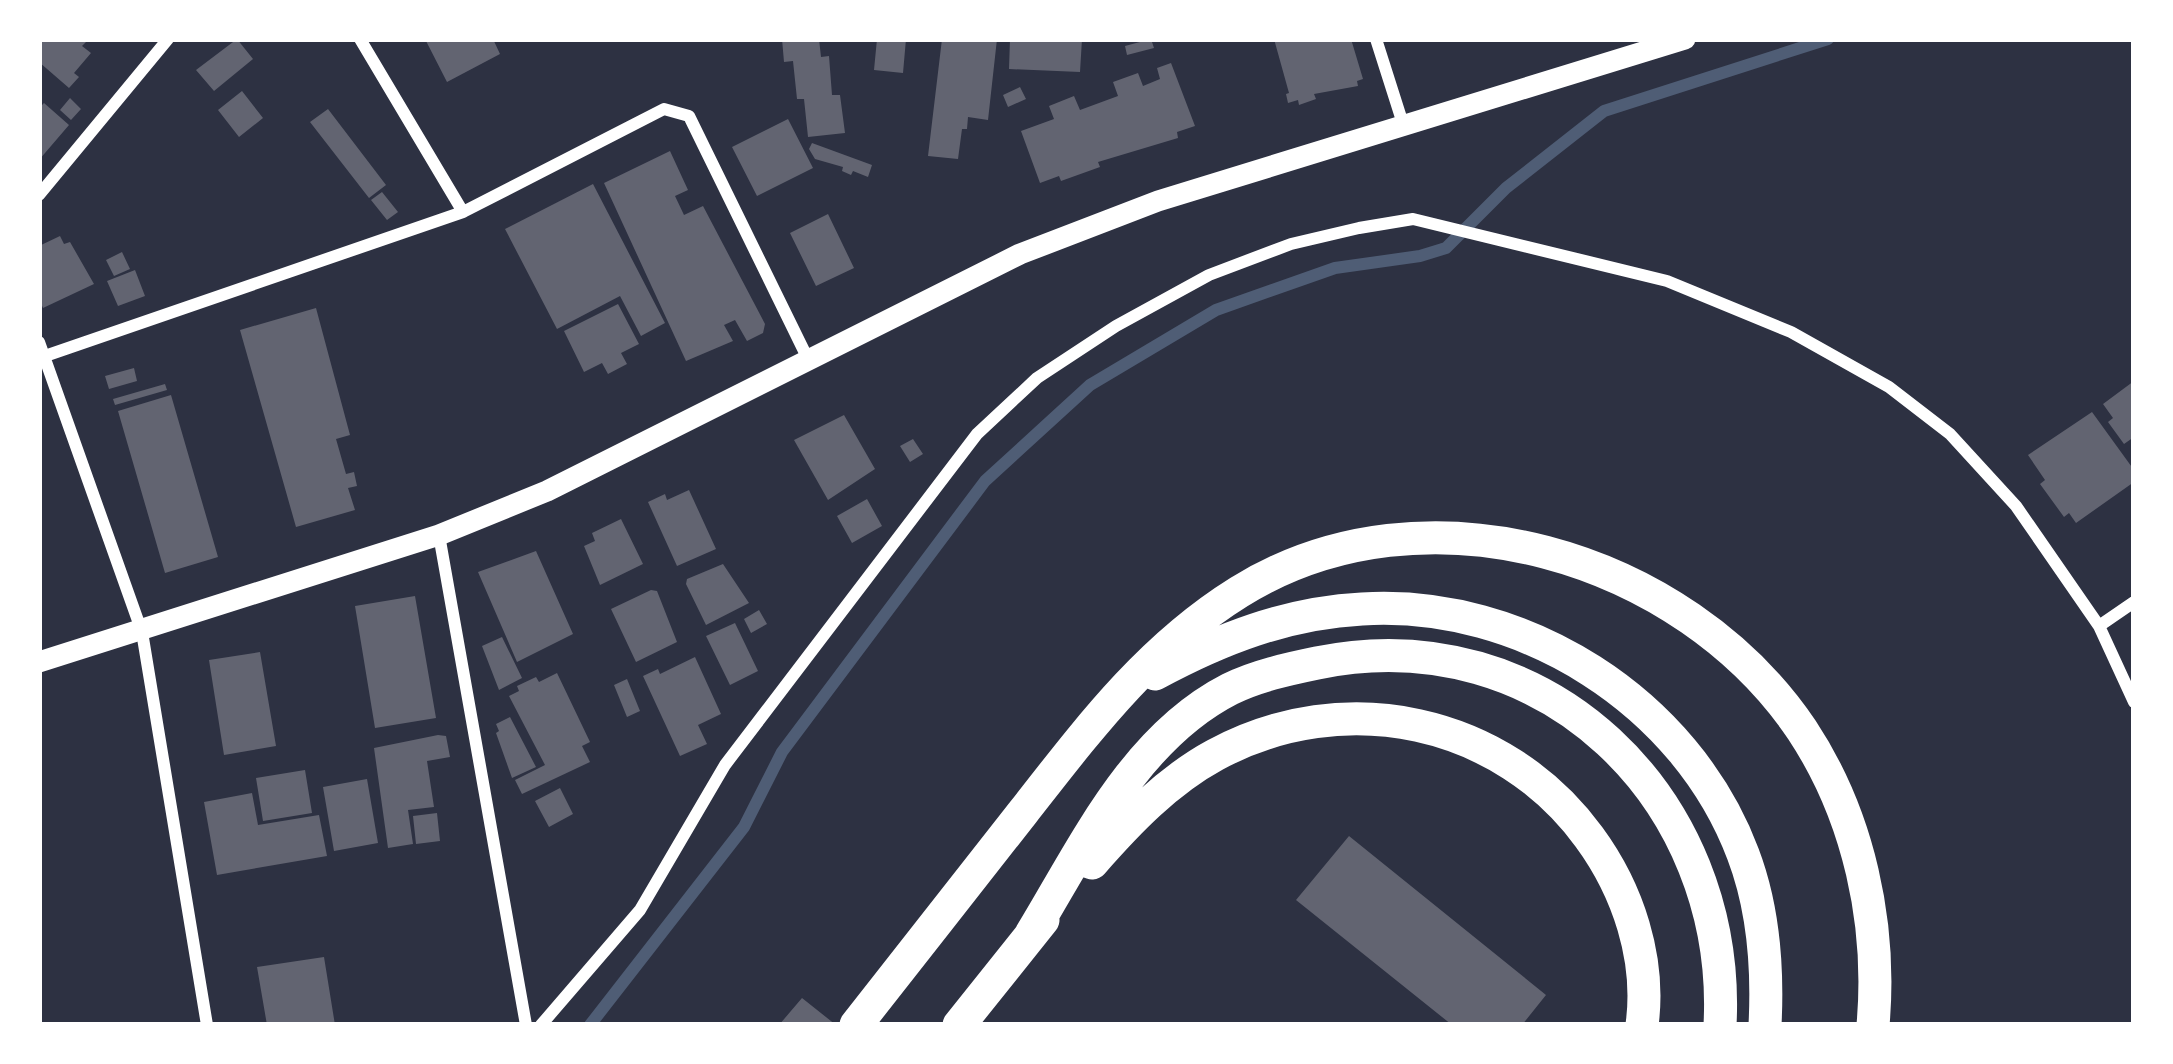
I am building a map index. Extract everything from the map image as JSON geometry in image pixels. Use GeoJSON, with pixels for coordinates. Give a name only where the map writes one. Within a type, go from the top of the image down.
{"type":"FeatureCollection","features":[{"type":"Feature","properties":{"kind":"highway"},"geometry":{"type":"LineString","coordinates":[[856,1025],[1095,718],[1188,626],[1243,589],[1297,565],[1406,540],[1466,538],[1534,547],[1592,565],[1649,593],[1704,629],[1753,673],[1802,729],[1833,787],[1857,850],[1877,977],[1873,1025]]}},
{"type":"Feature","properties":{"kind":"highway"},"geometry":{"type":"LineString","coordinates":[[1095,718],[1150,677],[1195,653],[1246,631],[1300,616],[1364,608],[1423,610],[1484,621],[1539,641],[1592,668],[1639,706],[1680,748],[1716,797],[1743,854],[1760,914],[1768,978],[1765,1025]]}},
{"type":"Feature","properties":{"kind":"highway"},"geometry":{"type":"LineString","coordinates":[[1031,934],[1117,794],[1186,717],[1231,688],[1288,669],[1353,656],[1414,657],[1479,668],[1546,694],[1595,730],[1642,774],[1701,877],[1717,938],[1720,1025]]}},
{"type":"Feature","properties":{"kind":"highway"},"geometry":{"type":"LineString","coordinates":[[959,1025],[1031,934],[1137,814],[1215,755],[1260,735],[1318,721],[1377,716],[1435,728],[1484,746],[1568,808],[1600,851],[1626,899],[1640,956],[1642,1025]]}},
{"type":"Feature","properties":{"kind":"street"},"geometry":{"type":"LineString","coordinates":[[39,195],[168,39]]}},
{"type":"Feature","properties":{"kind":"street"},"geometry":{"type":"LineString","coordinates":[[360,39],[463,212]]}},
{"type":"Feature","properties":{"kind":"street"},"geometry":{"type":"LineString","coordinates":[[1376,39],[1405,127]]}},
{"type":"Feature","properties":{"kind":"street"},"geometry":{"type":"LineString","coordinates":[[39,662],[439,536],[548,491],[1040,246],[1158,201],[1685,39]]}},
{"type":"Feature","properties":{"kind":"street"},"geometry":{"type":"LineString","coordinates":[[207,1025],[142,632],[42,349],[463,212],[664,110],[689,116],[808,359]]}},
{"type":"Feature","properties":{"kind":"street"},"geometry":{"type":"LineString","coordinates":[[541,1025],[640,910],[725,765],[977,434],[1037,378],[1209,275],[1270,251],[1413,218],[1667,281],[1791,332],[1889,387],[1950,434],[2016,506],[2098,626],[2134,703]]}},
{"type":"Feature","properties":{"kind":"street"},"geometry":{"type":"LineString","coordinates":[[439,536],[526,1025]]}},
{"type":"Feature","properties":{"kind":"street"},"geometry":{"type":"LineString","coordinates":[[2098,626],[2134,602]]}},
{"type":"Feature","properties":{"kind":"building"},"geometry":{"type":"Polygon","coordinates":[[[39,39],[86,42],[82,46],[91,53],[74,73],[79,77],[69,88],[39,62],[39,39]]]}},
{"type":"Feature","properties":{"kind":"building"},"geometry":{"type":"Polygon","coordinates":[[[237,39],[253,59],[214,91],[196,70],[237,39]]]}},
{"type":"Feature","properties":{"kind":"building"},"geometry":{"type":"Polygon","coordinates":[[[425,39],[493,39],[500,54],[447,82],[425,39]]]}},
{"type":"Feature","properties":{"kind":"building"},"geometry":{"type":"Polygon","coordinates":[[[782,39],[819,39],[821,57],[829,56],[832,95],[840,95],[845,133],[808,137],[804,99],[797,99],[793,61],[784,62],[782,39]]]}},
{"type":"Feature","properties":{"kind":"building"},"geometry":{"type":"Polygon","coordinates":[[[877,39],[906,39],[903,73],[874,70],[877,39]]]}},
{"type":"Feature","properties":{"kind":"building"},"geometry":{"type":"Polygon","coordinates":[[[942,39],[997,39],[988,120],[968,117],[958,159],[928,156],[942,39]]]}},
{"type":"Feature","properties":{"kind":"building"},"geometry":{"type":"Polygon","coordinates":[[[1010,39],[1082,39],[1080,72],[1009,69],[1010,39]]]}},
{"type":"Feature","properties":{"kind":"building"},"geometry":{"type":"Polygon","coordinates":[[[1151,39],[1154,48],[1127,55],[1125,46],[1151,39]]]}},
{"type":"Feature","properties":{"kind":"building"},"geometry":{"type":"Polygon","coordinates":[[[1274,39],[1351,39],[1363,79],[1357,81],[1358,86],[1314,94],[1316,99],[1299,105],[1298,100],[1288,103],[1274,39]]]}},
{"type":"Feature","properties":{"kind":"building"},"geometry":{"type":"Polygon","coordinates":[[[1171,63],[1195,126],[1177,132],[1178,138],[1098,162],[1100,167],[1040,183],[1021,131],[1054,119],[1049,106],[1074,96],[1080,110],[1118,96],[1113,82],[1138,73],[1143,86],[1160,79],[1157,68],[1171,63]]]}},
{"type":"Feature","properties":{"kind":"building"},"geometry":{"type":"Polygon","coordinates":[[[1020,87],[1026,99],[1008,107],[1003,95],[1020,87]]]}},
{"type":"Feature","properties":{"kind":"building"},"geometry":{"type":"Polygon","coordinates":[[[242,91],[263,118],[239,137],[218,110],[242,91]]]}},
{"type":"Feature","properties":{"kind":"building"},"geometry":{"type":"Polygon","coordinates":[[[70,98],[81,109],[71,120],[60,110],[70,98]]]}},
{"type":"Feature","properties":{"kind":"building"},"geometry":{"type":"Polygon","coordinates":[[[44,103],[69,125],[39,160],[39,108],[44,103]]]}},
{"type":"Feature","properties":{"kind":"building"},"geometry":{"type":"Polygon","coordinates":[[[328,109],[386,185],[369,198],[310,122],[328,109]]]}},
{"type":"Feature","properties":{"kind":"building"},"geometry":{"type":"Polygon","coordinates":[[[788,119],[813,168],[757,196],[732,147],[788,119]]]}},
{"type":"Feature","properties":{"kind":"building"},"geometry":{"type":"Polygon","coordinates":[[[812,143],[872,165],[868,177],[815,159],[809,149],[812,143]]]}},
{"type":"Feature","properties":{"kind":"building"},"geometry":{"type":"Polygon","coordinates":[[[670,151],[688,190],[675,196],[684,215],[703,206],[765,324],[763,333],[747,341],[735,320],[724,325],[733,341],[686,361],[604,183],[670,151]]]}},
{"type":"Feature","properties":{"kind":"building"},"geometry":{"type":"Polygon","coordinates":[[[593,184],[665,323],[641,336],[620,296],[557,329],[505,229],[593,184]]]}},
{"type":"Feature","properties":{"kind":"building"},"geometry":{"type":"Polygon","coordinates":[[[382,192],[398,212],[387,220],[371,200],[382,192]]]}},
{"type":"Feature","properties":{"kind":"building"},"geometry":{"type":"Polygon","coordinates":[[[828,214],[854,268],[816,286],[790,233],[828,214]]]}},
{"type":"Feature","properties":{"kind":"building"},"geometry":{"type":"Polygon","coordinates":[[[60,236],[64,244],[70,242],[94,284],[43,308],[39,246],[60,236]]]}},
{"type":"Feature","properties":{"kind":"building"},"geometry":{"type":"Polygon","coordinates":[[[122,252],[130,269],[114,276],[106,260],[122,252]]]}},
{"type":"Feature","properties":{"kind":"building"},"geometry":{"type":"Polygon","coordinates":[[[135,270],[145,296],[118,306],[107,281],[135,270]]]}},
{"type":"Feature","properties":{"kind":"building"},"geometry":{"type":"Polygon","coordinates":[[[618,304],[639,344],[621,353],[627,364],[608,374],[602,363],[584,372],[564,331],[618,304]]]}},
{"type":"Feature","properties":{"kind":"building"},"geometry":{"type":"Polygon","coordinates":[[[316,308],[350,435],[336,439],[346,474],[354,472],[357,486],[348,488],[355,510],[296,527],[240,330],[316,308]]]}},
{"type":"Feature","properties":{"kind":"building"},"geometry":{"type":"Polygon","coordinates":[[[134,368],[137,381],[109,389],[105,376],[134,368]]]}},
{"type":"Feature","properties":{"kind":"building"},"geometry":{"type":"Polygon","coordinates":[[[2134,381],[2134,437],[2124,444],[2108,422],[2113,418],[2103,404],[2134,381]]]}},
{"type":"Feature","properties":{"kind":"building"},"geometry":{"type":"Polygon","coordinates":[[[165,384],[167,390],[115,405],[113,399],[165,384]]]}},
{"type":"Feature","properties":{"kind":"building"},"geometry":{"type":"Polygon","coordinates":[[[171,395],[218,557],[165,573],[118,411],[171,395]]]}},
{"type":"Feature","properties":{"kind":"building"},"geometry":{"type":"Polygon","coordinates":[[[2092,412],[2134,470],[2134,482],[2076,523],[2069,513],[2064,517],[2040,484],[2045,480],[2028,455],[2092,412]]]}},
{"type":"Feature","properties":{"kind":"building"},"geometry":{"type":"Polygon","coordinates":[[[844,415],[875,469],[828,500],[794,440],[844,415]]]}},
{"type":"Feature","properties":{"kind":"building"},"geometry":{"type":"Polygon","coordinates":[[[913,439],[923,454],[910,462],[900,446],[913,439]]]}},
{"type":"Feature","properties":{"kind":"building"},"geometry":{"type":"Polygon","coordinates":[[[689,490],[716,549],[677,566],[648,502],[689,490]]]}},
{"type":"Feature","properties":{"kind":"building"},"geometry":{"type":"Polygon","coordinates":[[[867,499],[882,526],[852,543],[837,516],[867,499]]]}},
{"type":"Feature","properties":{"kind":"building"},"geometry":{"type":"Polygon","coordinates":[[[621,519],[643,564],[600,585],[584,546],[595,541],[592,533],[621,519]]]}},
{"type":"Feature","properties":{"kind":"building"},"geometry":{"type":"Polygon","coordinates":[[[536,551],[573,634],[517,662],[478,572],[536,551]]]}},
{"type":"Feature","properties":{"kind":"building"},"geometry":{"type":"Polygon","coordinates":[[[723,564],[749,603],[706,625],[687,579],[723,564]]]}},
{"type":"Feature","properties":{"kind":"building"},"geometry":{"type":"Polygon","coordinates":[[[657,591],[677,642],[636,662],[611,609],[657,591]]]}},
{"type":"Feature","properties":{"kind":"building"},"geometry":{"type":"Polygon","coordinates":[[[415,596],[436,718],[375,728],[355,606],[415,596]]]}},
{"type":"Feature","properties":{"kind":"building"},"geometry":{"type":"Polygon","coordinates":[[[759,610],[767,624],[751,633],[744,619],[759,610]]]}},
{"type":"Feature","properties":{"kind":"building"},"geometry":{"type":"Polygon","coordinates":[[[735,623],[758,671],[730,685],[706,636],[735,623]]]}},
{"type":"Feature","properties":{"kind":"building"},"geometry":{"type":"Polygon","coordinates":[[[502,637],[522,678],[499,690],[482,646],[502,637]]]}},
{"type":"Feature","properties":{"kind":"building"},"geometry":{"type":"Polygon","coordinates":[[[260,652],[276,746],[224,755],[209,660],[260,652]]]}},
{"type":"Feature","properties":{"kind":"building"},"geometry":{"type":"Polygon","coordinates":[[[695,657],[721,714],[698,725],[707,744],[680,756],[643,676],[658,669],[660,674],[695,657]]]}},
{"type":"Feature","properties":{"kind":"building"},"geometry":{"type":"Polygon","coordinates":[[[557,673],[590,742],[582,746],[590,762],[522,794],[515,780],[545,765],[509,696],[519,691],[517,686],[557,673]]]}},
{"type":"Feature","properties":{"kind":"building"},"geometry":{"type":"Polygon","coordinates":[[[627,679],[640,711],[627,717],[614,685],[627,679]]]}},
{"type":"Feature","properties":{"kind":"building"},"geometry":{"type":"Polygon","coordinates":[[[510,717],[536,767],[512,778],[496,733],[496,724],[510,717]]]}},
{"type":"Feature","properties":{"kind":"building"},"geometry":{"type":"Polygon","coordinates":[[[446,736],[450,757],[427,761],[434,807],[408,810],[413,844],[388,848],[374,748],[446,736]]]}},
{"type":"Feature","properties":{"kind":"building"},"geometry":{"type":"Polygon","coordinates":[[[305,770],[312,813],[263,821],[256,778],[305,770]]]}},
{"type":"Feature","properties":{"kind":"building"},"geometry":{"type":"Polygon","coordinates":[[[367,779],[378,843],[334,851],[323,787],[367,779]]]}},
{"type":"Feature","properties":{"kind":"building"},"geometry":{"type":"Polygon","coordinates":[[[560,788],[573,814],[549,827],[535,801],[560,788]]]}},
{"type":"Feature","properties":{"kind":"building"},"geometry":{"type":"Polygon","coordinates":[[[252,793],[258,825],[319,815],[327,856],[217,875],[204,802],[252,793]]]}},
{"type":"Feature","properties":{"kind":"building"},"geometry":{"type":"Polygon","coordinates":[[[437,813],[440,841],[416,844],[413,816],[437,813]]]}},
{"type":"Feature","properties":{"kind":"building"},"geometry":{"type":"Polygon","coordinates":[[[1349,836],[1546,995],[1522,1025],[1452,1025],[1296,900],[1349,836]]]}},
{"type":"Feature","properties":{"kind":"building"},"geometry":{"type":"Polygon","coordinates":[[[324,957],[335,1025],[267,1025],[257,967],[324,957]]]}},
{"type":"Feature","properties":{"kind":"building"},"geometry":{"type":"Polygon","coordinates":[[[802,998],[836,1025],[779,1025],[802,998]]]}},
{"type":"Feature","properties":{"kind":"waterway"},"geometry":{"type":"LineString","coordinates":[[590,1025],[744,827],[782,752],[985,481],[1090,385],[1216,310],[1335,268],[1446,248],[1506,188],[1604,111],[1828,39]]}}]}
